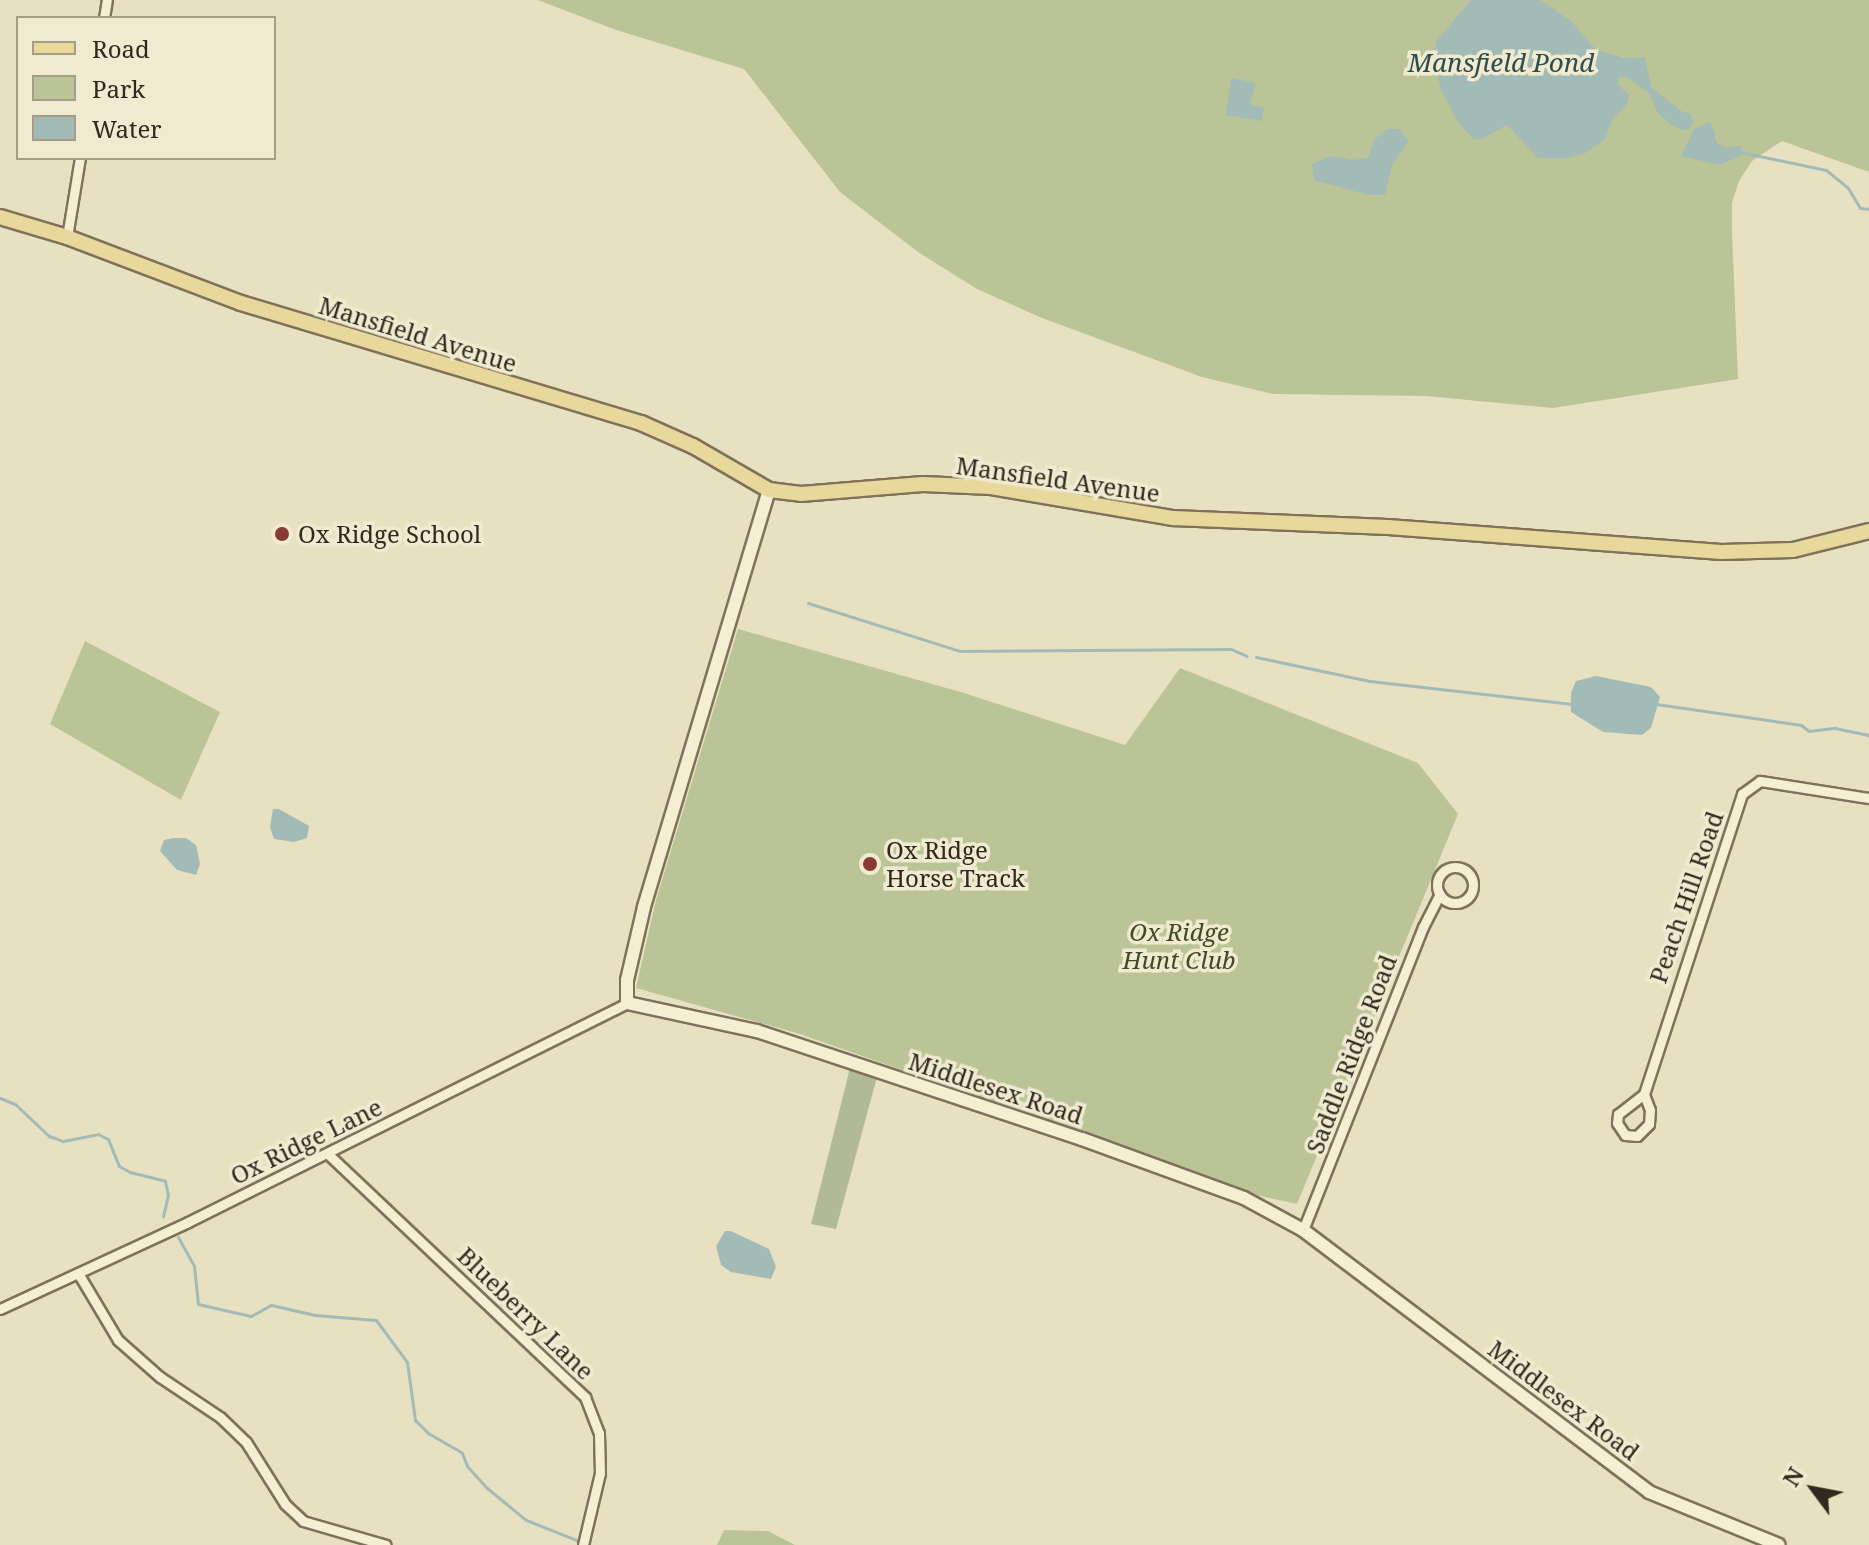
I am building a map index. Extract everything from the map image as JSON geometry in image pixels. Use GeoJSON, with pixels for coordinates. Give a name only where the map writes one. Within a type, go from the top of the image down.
{"type":"FeatureCollection","features":[{"type":"Feature","properties":{"kind":"main road","name":"Mansfield Avenue"},"geometry":{"type":"LineString","coordinates":[[0,217],[67,237],[241,303],[641,423],[693,446],[769,490],[801,494],[923,484],[991,487],[1173,518],[1388,527],[1721,552],[1793,550],[1869,531]]}},
{"type":"Feature","properties":{"kind":"main road"},"geometry":{"type":"LineString","coordinates":[[627,1003],[627,980],[644,907],[769,490]]}},
{"type":"Feature","properties":{"kind":"main road","name":"Middlesex Road"},"geometry":{"type":"LineString","coordinates":[[627,1003],[757,1031],[1244,1198],[1303,1230],[1649,1492],[1779,1545]]}},
{"type":"Feature","properties":{"kind":"street"},"geometry":{"type":"LineString","coordinates":[[67,237],[80,160]]}},
{"type":"Feature","properties":{"kind":"street","name":"Peach Hill Road"},"geometry":{"type":"LineString","coordinates":[[1644,1094],[1650,1110],[1649,1124],[1637,1136],[1625,1135],[1617,1123],[1618,1114],[1644,1094],[1742,794],[1760,781],[1869,798]]}},
{"type":"Feature","properties":{"kind":"street","name":"Saddle Ridge Road"},"geometry":{"type":"LineString","coordinates":[[1303,1230],[1423,927],[1440,894],[1439,877],[1448,869],[1461,868],[1472,877],[1472,894],[1464,901],[1453,903],[1440,894]]}},
{"type":"Feature","properties":{"kind":"street","name":"Ox Ridge Lane"},"geometry":{"type":"LineString","coordinates":[[0,1309],[328,1154],[627,1003]]}},
{"type":"Feature","properties":{"kind":"street","name":"Blueberry Lane"},"geometry":{"type":"LineString","coordinates":[[328,1154],[585,1397],[599,1433],[600,1461],[585,1541]]}},
{"type":"Feature","properties":{"kind":"street"},"geometry":{"type":"LineString","coordinates":[[78,1273],[118,1340],[160,1377],[220,1417],[246,1442],[285,1504],[303,1521],[386,1545]]}},
{"type":"Feature","properties":{"kind":"green space"},"geometry":{"type":"Polygon","coordinates":[[[538,0],[1869,0],[1869,172],[1782,141],[1752,161],[1739,181],[1732,203],[1738,379],[1553,408],[1426,396],[1273,394],[1202,377],[1042,318],[977,289],[918,252],[840,192],[744,69],[616,30],[538,0]]]}},
{"type":"Feature","properties":{"kind":"green space","name":"Ox Ridge Hunt Club"},"geometry":{"type":"Polygon","coordinates":[[[738,629],[964,693],[1125,745],[1180,668],[1418,763],[1458,814],[1297,1204],[1256,1195],[800,1034],[636,988],[656,900],[738,629]]]}},
{"type":"Feature","properties":{"kind":"green space"},"geometry":{"type":"Polygon","coordinates":[[[85,641],[220,712],[181,800],[50,724],[85,641]]]}},
{"type":"Feature","properties":{"kind":"green space"},"geometry":{"type":"Polygon","coordinates":[[[850,1068],[877,1077],[836,1229],[811,1224],[850,1068]]]}},
{"type":"Feature","properties":{"kind":"green space"},"geometry":{"type":"Polygon","coordinates":[[[724,1530],[768,1531],[795,1545],[717,1545],[724,1530]]]}},
{"type":"Feature","properties":{"kind":"water","name":"Mansfield Pond"},"geometry":{"type":"Polygon","coordinates":[[[1471,0],[1540,0],[1571,21],[1596,50],[1623,58],[1645,57],[1651,87],[1681,111],[1691,114],[1693,123],[1688,130],[1681,130],[1669,123],[1657,112],[1650,94],[1627,77],[1619,77],[1617,84],[1629,95],[1627,104],[1612,120],[1605,139],[1586,153],[1564,159],[1538,158],[1507,125],[1480,140],[1473,139],[1458,122],[1441,90],[1433,59],[1437,40],[1471,0]]]}},
{"type":"Feature","properties":{"kind":"water"},"geometry":{"type":"Polygon","coordinates":[[[1231,78],[1256,83],[1250,104],[1264,108],[1262,121],[1226,115],[1231,78]]]}},
{"type":"Feature","properties":{"kind":"water"},"geometry":{"type":"Polygon","coordinates":[[[1709,122],[1717,143],[1724,147],[1742,146],[1741,156],[1719,165],[1681,156],[1694,129],[1709,122]]]}},
{"type":"Feature","properties":{"kind":"water"},"geometry":{"type":"Polygon","coordinates":[[[1387,129],[1399,129],[1409,141],[1392,165],[1385,195],[1368,195],[1314,180],[1312,164],[1331,156],[1352,160],[1368,158],[1374,140],[1387,129]]]}},
{"type":"Feature","properties":{"kind":"water"},"geometry":{"type":"Polygon","coordinates":[[[1596,676],[1651,687],[1660,697],[1651,728],[1642,735],[1603,732],[1571,712],[1571,693],[1576,681],[1596,676]]]}},
{"type":"Feature","properties":{"kind":"water"},"geometry":{"type":"Polygon","coordinates":[[[273,809],[279,809],[309,826],[307,838],[294,842],[274,839],[270,827],[273,809]]]}},
{"type":"Feature","properties":{"kind":"water"},"geometry":{"type":"Polygon","coordinates":[[[186,838],[196,845],[200,864],[196,875],[177,870],[160,851],[164,840],[186,838]]]}},
{"type":"Feature","properties":{"kind":"water"},"geometry":{"type":"Polygon","coordinates":[[[725,1231],[769,1249],[776,1267],[771,1279],[731,1272],[721,1265],[716,1246],[725,1231]]]}},
{"type":"Feature","properties":{"kind":"waterway"},"geometry":{"type":"LineString","coordinates":[[1740,152],[1826,170],[1848,188],[1860,208],[1869,209]]}},
{"type":"Feature","properties":{"kind":"waterway"},"geometry":{"type":"LineString","coordinates":[[808,603],[960,651],[1231,649],[1247,656]]}},
{"type":"Feature","properties":{"kind":"waterway"},"geometry":{"type":"LineString","coordinates":[[1256,657],[1370,681],[1573,704]]}},
{"type":"Feature","properties":{"kind":"waterway"},"geometry":{"type":"LineString","coordinates":[[1656,704],[1801,725],[1809,731],[1835,728],[1869,735]]}},
{"type":"Feature","properties":{"kind":"waterway"},"geometry":{"type":"LineString","coordinates":[[0,1098],[15,1104],[49,1136],[63,1141],[98,1134],[108,1139],[119,1166],[165,1181],[168,1195],[163,1216]]}},
{"type":"Feature","properties":{"kind":"waterway"},"geometry":{"type":"LineString","coordinates":[[178,1237],[194,1266],[198,1304],[251,1316],[271,1305],[315,1315],[376,1320],[407,1362],[415,1420],[428,1433],[462,1453],[467,1466],[487,1488],[526,1520],[589,1545]]}},
{"type":"Feature","properties":{"kind":"place","name":"Ox Ridge School"},"geometry":{"type":"Point","coordinates":[282,534]}},
{"type":"Feature","properties":{"kind":"place","name":"Ox Ridge Horse Track"},"geometry":{"type":"Point","coordinates":[870,864]}}]}
